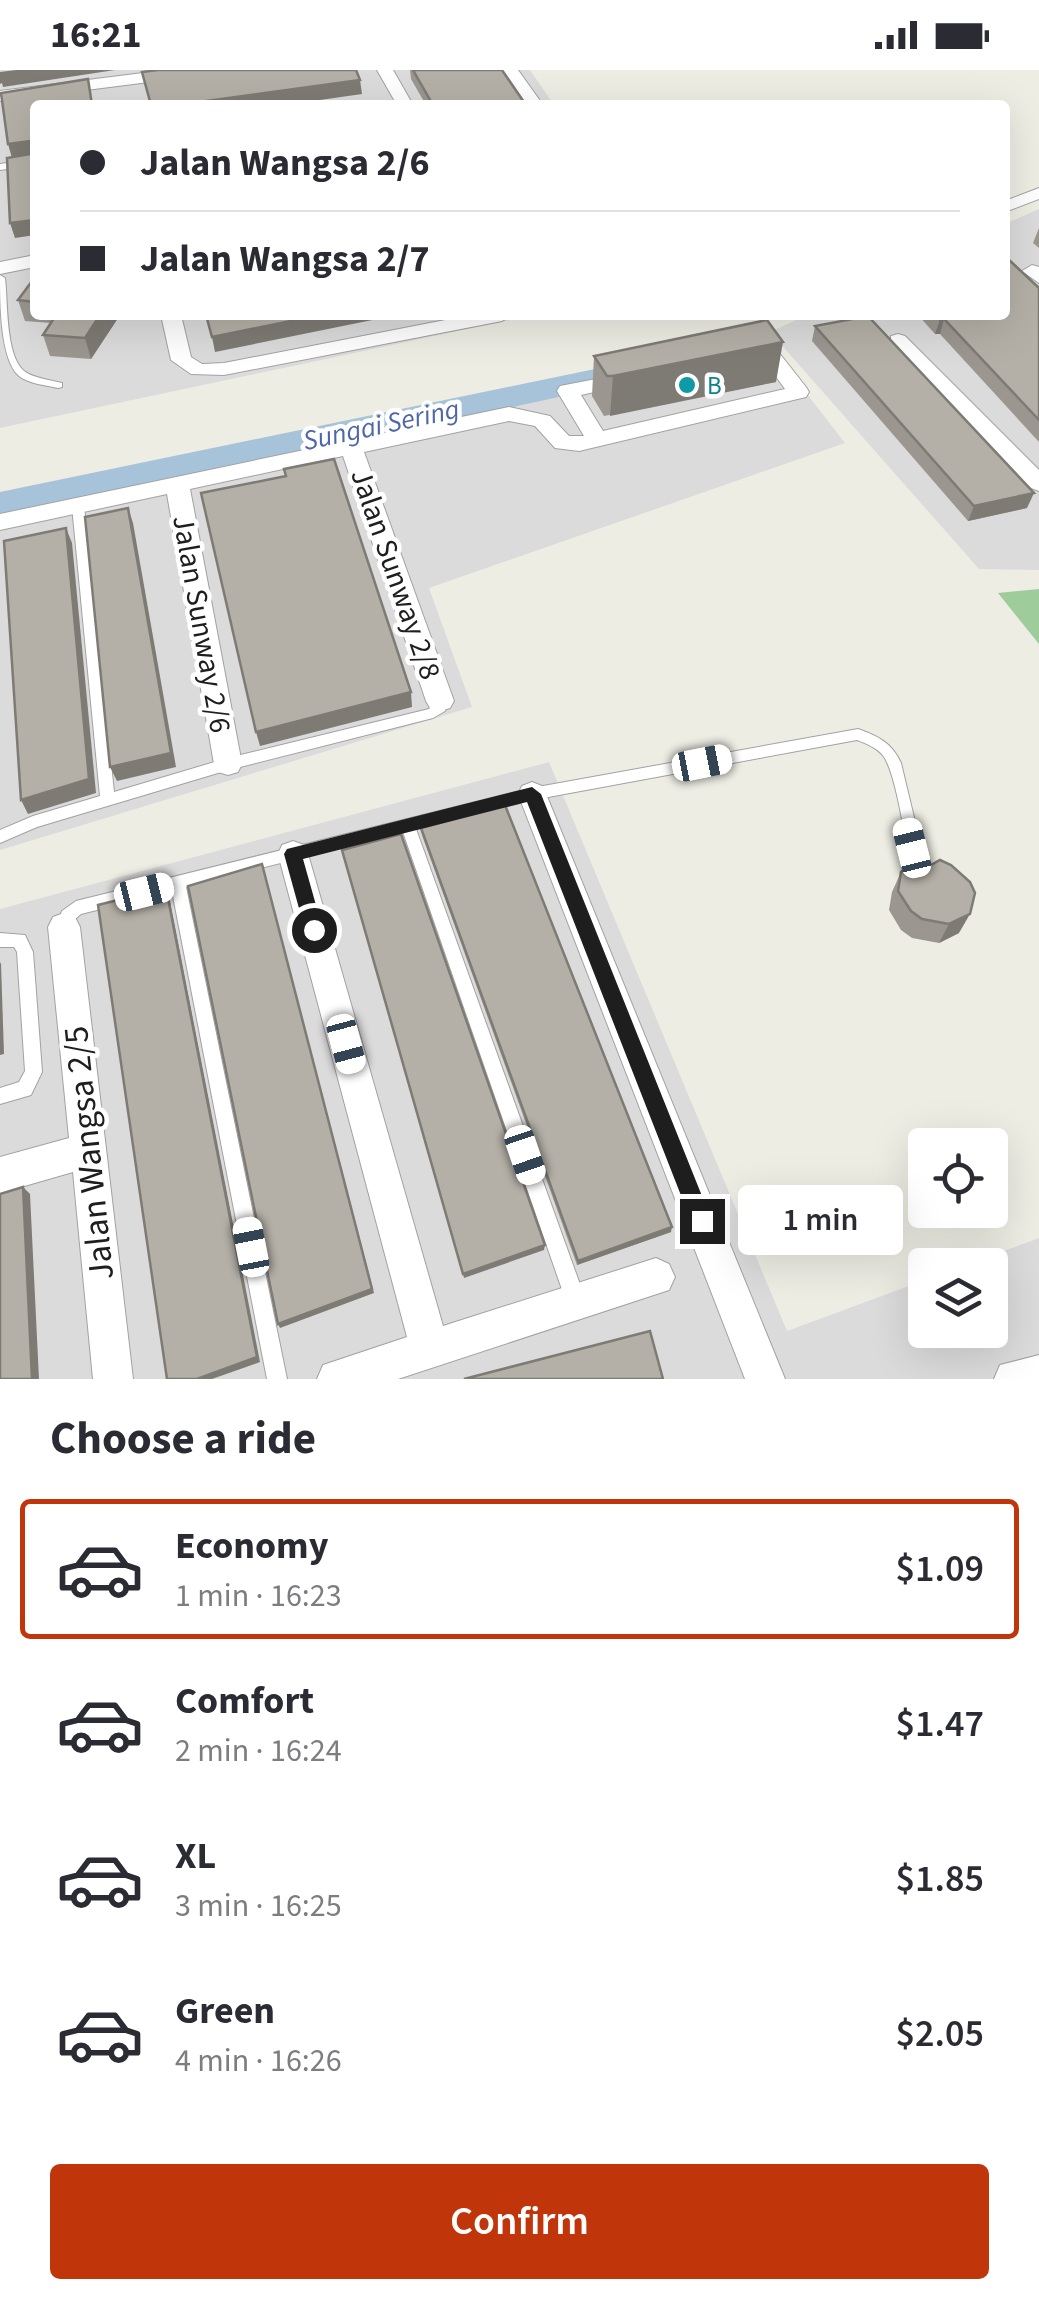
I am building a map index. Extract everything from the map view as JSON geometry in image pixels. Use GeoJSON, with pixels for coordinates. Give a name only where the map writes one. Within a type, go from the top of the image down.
{"type":"FeatureCollection","features":[{"type":"Feature","properties":{"kind":"street"},"geometry":{"type":"LineString","coordinates":[[0,96],[120,87],[204,70]]}},
{"type":"Feature","properties":{"kind":"street"},"geometry":{"type":"LineString","coordinates":[[394,70],[385,70],[396,100]]}},
{"type":"Feature","properties":{"kind":"street"},"geometry":{"type":"LineString","coordinates":[[510,70],[531,100]]}},
{"type":"Feature","properties":{"kind":"street"},"geometry":{"type":"LineString","coordinates":[[1010,205],[1039,193]]}},
{"type":"Feature","properties":{"kind":"street"},"geometry":{"type":"LineString","coordinates":[[0,268],[30,263]]}},
{"type":"Feature","properties":{"kind":"street"},"geometry":{"type":"LineString","coordinates":[[172,320],[180,360],[198,370],[224,369],[476,320]]}},
{"type":"Feature","properties":{"kind":"street"},"geometry":{"type":"LineString","coordinates":[[898,340],[1039,483]]}},
{"type":"Feature","properties":{"kind":"street"},"geometry":{"type":"LineString","coordinates":[[0,522],[510,414],[542,421],[564,443],[579,444],[798,392],[766,350],[730,357]]}},
{"type":"Feature","properties":{"kind":"street"},"geometry":{"type":"LineString","coordinates":[[597,439],[568,391],[640,376]]}},
{"type":"Feature","properties":{"kind":"street","name":"Jalan Sunway 2/8"},"geometry":{"type":"LineString","coordinates":[[351,447],[440,701]]}},
{"type":"Feature","properties":{"kind":"street","name":"Jalan Sunway 2/6"},"geometry":{"type":"LineString","coordinates":[[177,484],[228,764]]}},
{"type":"Feature","properties":{"kind":"street"},"geometry":{"type":"LineString","coordinates":[[532,794],[765,1379]]}},
{"type":"Feature","properties":{"kind":"street"},"geometry":{"type":"LineString","coordinates":[[293,854],[430,1349]]}},
{"type":"Feature","properties":{"kind":"street","name":"Jalan Wangsa 2/5"},"geometry":{"type":"LineString","coordinates":[[64,927],[113,1379]]}},
{"type":"Feature","properties":{"kind":"street"},"geometry":{"type":"LineString","coordinates":[[0,1175],[88,1150]]}},
{"type":"Feature","properties":{"kind":"street"},"geometry":{"type":"LineString","coordinates":[[338,1379],[656,1277]]}},
{"type":"Feature","properties":{"kind":"street"},"geometry":{"type":"LineString","coordinates":[[1014,1379],[1039,1375]]}},
{"type":"Feature","properties":{"kind":"lane"},"geometry":{"type":"LineString","coordinates":[[0,167],[30,163]]}},
{"type":"Feature","properties":{"kind":"lane"},"geometry":{"type":"LineString","coordinates":[[0,278],[0,325],[7,357],[20,374],[58,385]]}},
{"type":"Feature","properties":{"kind":"lane"},"geometry":{"type":"LineString","coordinates":[[78,506],[108,801]]}},
{"type":"Feature","properties":{"kind":"lane"},"geometry":{"type":"LineString","coordinates":[[0,837],[33,822],[228,764],[433,713],[440,708],[440,701]]}},
{"type":"Feature","properties":{"kind":"lane"},"geometry":{"type":"LineString","coordinates":[[64,927],[67,916],[76,908],[532,794],[858,734],[874,740],[898,767],[900,795],[920,876]]}},
{"type":"Feature","properties":{"kind":"lane"},"geometry":{"type":"LineString","coordinates":[[408,826],[576,1302]]}},
{"type":"Feature","properties":{"kind":"lane"},"geometry":{"type":"LineString","coordinates":[[178,883],[277,1379]]}},
{"type":"Feature","properties":{"kind":"lane"},"geometry":{"type":"LineString","coordinates":[[0,940],[19,940],[24,952],[34,1072],[25,1090],[0,1096]]}},
{"type":"Feature","properties":{"kind":"shaded area"},"geometry":{"type":"Polygon","coordinates":[[[0,70],[530,70],[551,100],[30,100],[30,320],[509,320],[0,428],[0,70]]]}},
{"type":"Feature","properties":{"kind":"shaded area"},"geometry":{"type":"Polygon","coordinates":[[[1039,209],[1039,570],[979,569],[770,332],[796,320],[1010,320],[1010,222],[1039,209]]]}},
{"type":"Feature","properties":{"kind":"shaded area"},"geometry":{"type":"Polygon","coordinates":[[[769,345],[845,443],[429,588],[472,707],[0,850],[0,513],[769,345]]]}},
{"type":"Feature","properties":{"kind":"shaded area"},"geometry":{"type":"Polygon","coordinates":[[[549,762],[787,1331],[908,1286],[908,1348],[1008,1348],[1008,1249],[1039,1238],[1039,1379],[0,1379],[0,909],[549,762]]]}},
{"type":"Feature","properties":{"kind":"green space"},"geometry":{"type":"Polygon","coordinates":[[[1039,589],[1039,644],[998,593],[1039,589]]]}},
{"type":"Feature","properties":{"kind":"building"},"geometry":{"type":"Polygon","coordinates":[[[356,70],[360,80],[214,100],[150,100],[142,72],[356,70]]]}},
{"type":"Feature","properties":{"kind":"building"},"geometry":{"type":"Polygon","coordinates":[[[413,70],[502,70],[523,100],[430,100],[413,70]]]}},
{"type":"Feature","properties":{"kind":"building"},"geometry":{"type":"Polygon","coordinates":[[[88,79],[91,100],[30,100],[30,141],[8,144],[1,93],[88,79]]]}},
{"type":"Feature","properties":{"kind":"building"},"geometry":{"type":"Polygon","coordinates":[[[30,154],[30,221],[10,223],[7,158],[30,154]]]}},
{"type":"Feature","properties":{"kind":"building"},"geometry":{"type":"Polygon","coordinates":[[[1010,261],[1039,288],[1039,420],[945,320],[1010,320],[1010,261]]]}},
{"type":"Feature","properties":{"kind":"building"},"geometry":{"type":"Polygon","coordinates":[[[30,284],[30,301],[18,300],[30,284]]]}},
{"type":"Feature","properties":{"kind":"building"},"geometry":{"type":"Polygon","coordinates":[[[53,320],[97,320],[85,338],[43,335],[53,320]]]}},
{"type":"Feature","properties":{"kind":"building"},"geometry":{"type":"Polygon","coordinates":[[[207,320],[295,320],[212,337],[207,320]]]}},
{"type":"Feature","properties":{"kind":"building"},"geometry":{"type":"Polygon","coordinates":[[[767,320],[783,342],[613,376],[607,376],[594,356],[767,320]]]}},
{"type":"Feature","properties":{"kind":"building"},"geometry":{"type":"Polygon","coordinates":[[[872,320],[1034,493],[974,506],[815,326],[872,320]]]}},
{"type":"Feature","properties":{"kind":"building"},"geometry":{"type":"Polygon","coordinates":[[[334,459],[411,692],[256,732],[201,493],[286,476],[284,469],[334,459]]]}},
{"type":"Feature","properties":{"kind":"building"},"geometry":{"type":"Polygon","coordinates":[[[128,508],[171,753],[110,767],[85,517],[128,508]]]}},
{"type":"Feature","properties":{"kind":"building"},"geometry":{"type":"Polygon","coordinates":[[[66,528],[89,779],[21,800],[4,541],[66,528]]]}},
{"type":"Feature","properties":{"kind":"building"},"geometry":{"type":"Polygon","coordinates":[[[505,805],[672,1227],[578,1261],[421,828],[505,805]]]}},
{"type":"Feature","properties":{"kind":"building"},"geometry":{"type":"Polygon","coordinates":[[[401,834],[545,1245],[463,1274],[342,850],[401,834]]]}},
{"type":"Feature","properties":{"kind":"building"},"geometry":{"type":"Polygon","coordinates":[[[917,860],[929,866],[940,860],[970,882],[975,893],[970,914],[949,924],[922,919],[911,911],[898,891],[901,872],[917,860]]]}},
{"type":"Feature","properties":{"kind":"building"},"geometry":{"type":"Polygon","coordinates":[[[262,864],[372,1289],[278,1324],[188,886],[262,864]]]}},
{"type":"Feature","properties":{"kind":"building"},"geometry":{"type":"Polygon","coordinates":[[[166,888],[257,1357],[197,1379],[167,1379],[98,905],[166,888]]]}},
{"type":"Feature","properties":{"kind":"building"},"geometry":{"type":"Polygon","coordinates":[[[23,1187],[32,1379],[0,1379],[0,1194],[23,1187]]]}},
{"type":"Feature","properties":{"kind":"building"},"geometry":{"type":"Polygon","coordinates":[[[650,1331],[663,1379],[464,1379],[650,1331]]]}},
{"type":"Feature","properties":{"kind":"waterway","name":"Sungai Sering"},"geometry":{"type":"LineString","coordinates":[[0,505],[653,367]]}},
{"type":"Feature","properties":{"kind":"place","name":"B"},"geometry":{"type":"Point","coordinates":[687,385]}},
{"type":"Feature","properties":{"kind":"route"},"geometry":{"type":"LineString","coordinates":[[314,930],[293,854],[532,794],[702,1221]]}}]}
